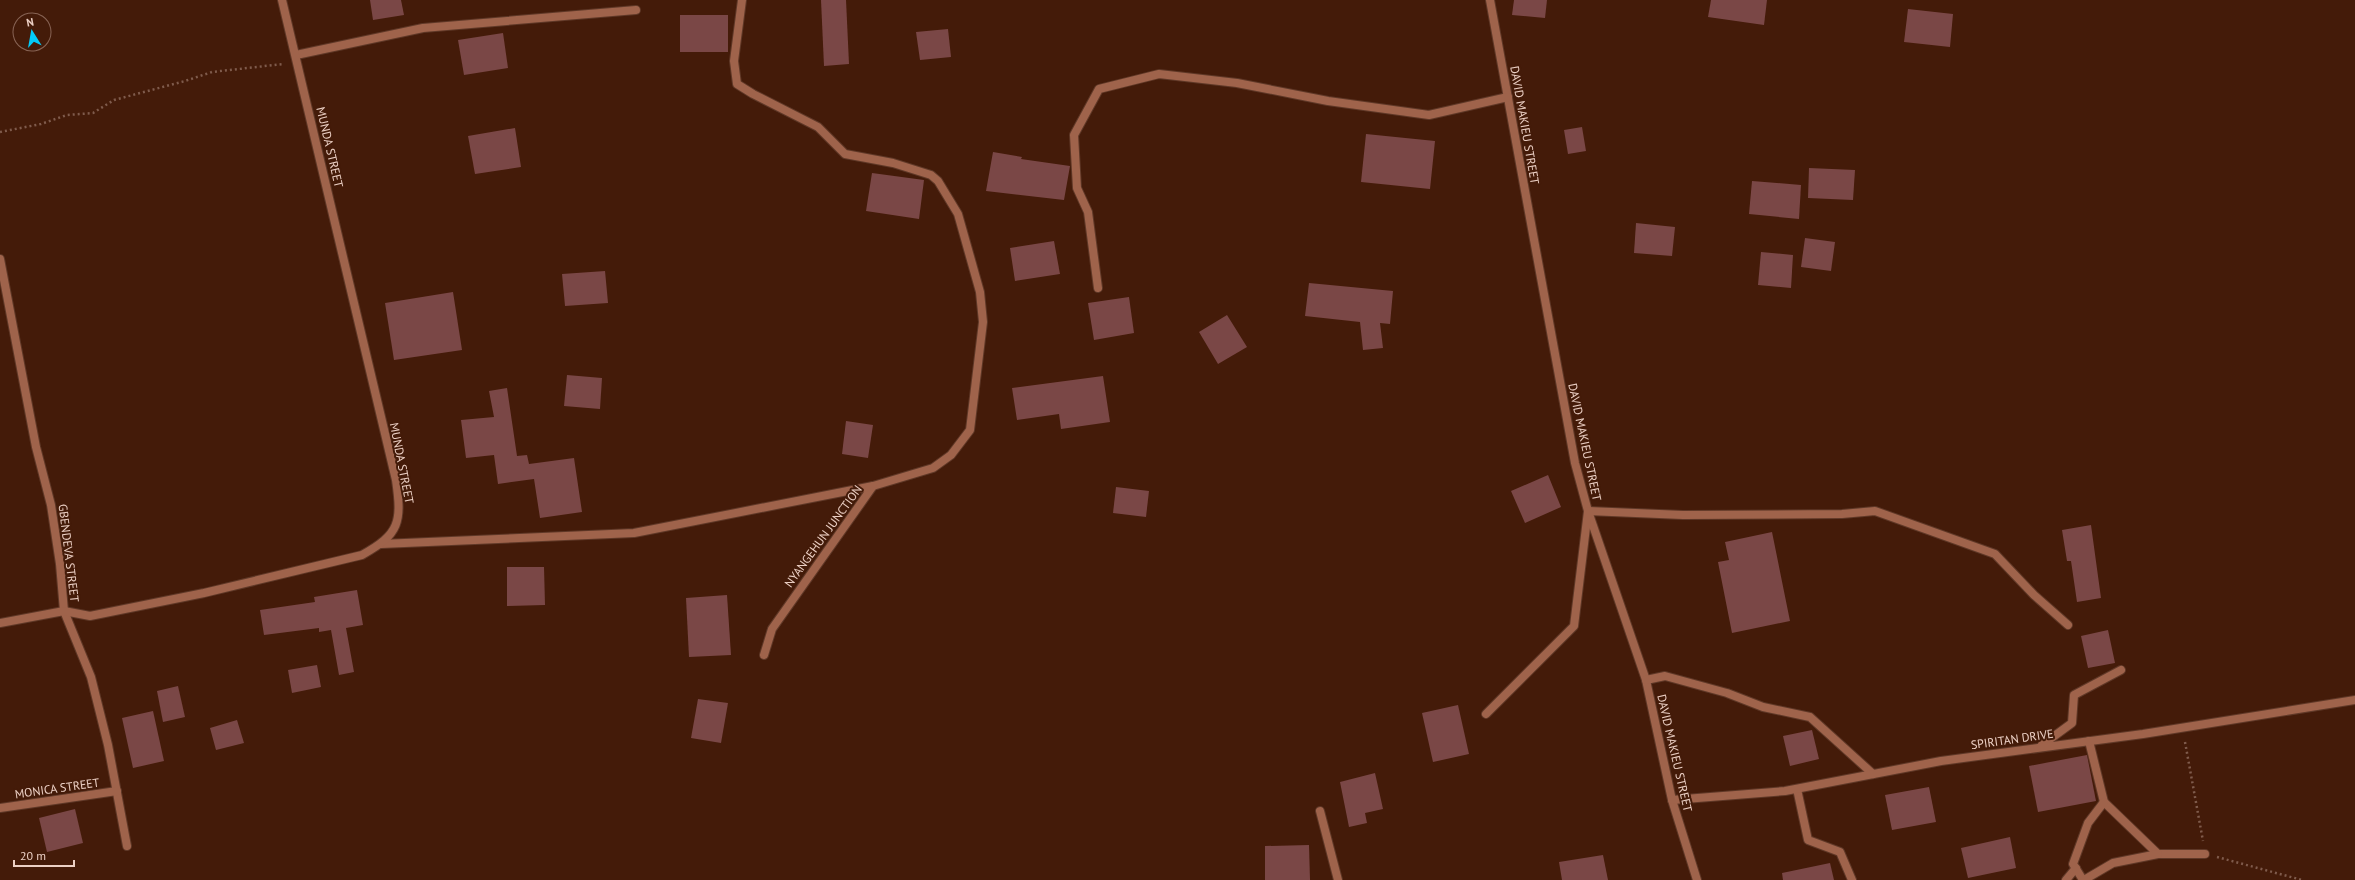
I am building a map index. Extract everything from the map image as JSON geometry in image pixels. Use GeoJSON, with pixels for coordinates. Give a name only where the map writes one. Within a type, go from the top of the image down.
{"type":"FeatureCollection","features":[{"type":"Feature","properties":{"kind":"street","name":"MUNDA STREET"},"geometry":{"type":"LineString","coordinates":[[0,623],[64,611],[90,616],[204,593],[362,555],[381,544],[389,536],[397,521],[400,508],[396,480],[282,0]]}},
{"type":"Feature","properties":{"kind":"street","name":"NYANGEHUN JUNCTION"},"geometry":{"type":"LineString","coordinates":[[742,0],[734,61],[737,84],[818,128],[845,154],[893,163],[930,175],[938,181],[958,214],[980,292],[983,322],[970,430],[952,455],[932,468],[873,486],[772,629],[764,655]]}},
{"type":"Feature","properties":{"kind":"street","name":"DAVID MAKIEU STREET"},"geometry":{"type":"LineString","coordinates":[[1490,0],[1575,463],[1588,511],[1646,680],[1672,800],[1695,880]]}},
{"type":"Feature","properties":{"kind":"street"},"geometry":{"type":"LineString","coordinates":[[297,59],[423,28],[636,10]]}},
{"type":"Feature","properties":{"kind":"street"},"geometry":{"type":"LineString","coordinates":[[1098,288],[1088,212],[1077,188],[1074,134],[1099,89],[1160,74],[1238,83],[1328,101],[1429,115],[1508,97]]}},
{"type":"Feature","properties":{"kind":"street","name":"GBENDEVA STREET"},"geometry":{"type":"LineString","coordinates":[[0,259],[36,447],[51,505],[60,564],[64,611],[91,677],[117,791],[127,846]]}},
{"type":"Feature","properties":{"kind":"street"},"geometry":{"type":"LineString","coordinates":[[381,544],[634,533],[873,486]]}},
{"type":"Feature","properties":{"kind":"street"},"geometry":{"type":"LineString","coordinates":[[1486,714],[1574,626],[1588,511],[1683,515],[1842,514],[1875,511],[1995,554],[2034,595],[2068,625]]}},
{"type":"Feature","properties":{"kind":"street"},"geometry":{"type":"LineString","coordinates":[[2041,746],[2072,723],[2074,695],[2121,670]]}},
{"type":"Feature","properties":{"kind":"street"},"geometry":{"type":"LineString","coordinates":[[1646,680],[1665,676],[1726,693],[1763,708],[1810,717],[1873,774]]}},
{"type":"Feature","properties":{"kind":"street","name":"SPIRITAN DRIVE"},"geometry":{"type":"LineString","coordinates":[[1672,800],[1797,788],[1941,761],[2041,746],[2182,728],[2355,700]]}},
{"type":"Feature","properties":{"kind":"street"},"geometry":{"type":"LineString","coordinates":[[2089,741],[2104,802],[2158,854]]}},
{"type":"Feature","properties":{"kind":"street"},"geometry":{"type":"LineString","coordinates":[[1797,788],[1808,840],[1840,852],[1852,880]]}},
{"type":"Feature","properties":{"kind":"street","name":"MONICA STREET"},"geometry":{"type":"LineString","coordinates":[[0,808],[117,791]]}},
{"type":"Feature","properties":{"kind":"street"},"geometry":{"type":"LineString","coordinates":[[2104,802],[2088,823],[2073,864],[2084,880],[2113,863],[2158,854],[2205,854]]}},
{"type":"Feature","properties":{"kind":"street"},"geometry":{"type":"LineString","coordinates":[[1320,811],[1338,880]]}},
{"type":"Feature","properties":{"kind":"street"},"geometry":{"type":"LineString","coordinates":[[2066,880],[2076,868]]}},
{"type":"Feature","properties":{"kind":"path"},"geometry":{"type":"LineString","coordinates":[[0,132],[41,124],[67,115],[93,112],[114,100],[185,81],[212,72],[297,59]]}},
{"type":"Feature","properties":{"kind":"path"},"geometry":{"type":"LineString","coordinates":[[2182,728],[2205,854],[2302,880]]}},
{"type":"Feature","properties":{"kind":"building"},"geometry":{"type":"Polygon","coordinates":[[[370,0],[401,0],[404,15],[373,20],[370,0]]]}},
{"type":"Feature","properties":{"kind":"building"},"geometry":{"type":"Polygon","coordinates":[[[821,0],[846,0],[849,64],[824,66],[821,0]]]}},
{"type":"Feature","properties":{"kind":"building"},"geometry":{"type":"Polygon","coordinates":[[[1514,0],[1547,0],[1545,18],[1512,15],[1514,0]]]}},
{"type":"Feature","properties":{"kind":"building"},"geometry":{"type":"Polygon","coordinates":[[[1711,0],[1767,0],[1764,25],[1708,17],[1711,0]]]}},
{"type":"Feature","properties":{"kind":"building"},"geometry":{"type":"Polygon","coordinates":[[[1908,9],[1953,14],[1950,47],[1904,42],[1908,9]]]}},
{"type":"Feature","properties":{"kind":"building"},"geometry":{"type":"Polygon","coordinates":[[[680,15],[728,15],[728,52],[680,52],[680,15]]]}},
{"type":"Feature","properties":{"kind":"building"},"geometry":{"type":"Polygon","coordinates":[[[948,29],[951,57],[920,60],[916,32],[948,29]]]}},
{"type":"Feature","properties":{"kind":"building"},"geometry":{"type":"Polygon","coordinates":[[[503,33],[508,68],[464,75],[458,40],[503,33]]]}},
{"type":"Feature","properties":{"kind":"building"},"geometry":{"type":"Polygon","coordinates":[[[1582,127],[1586,151],[1568,154],[1564,130],[1582,127]]]}},
{"type":"Feature","properties":{"kind":"building"},"geometry":{"type":"Polygon","coordinates":[[[515,128],[521,167],[475,174],[468,136],[515,128]]]}},
{"type":"Feature","properties":{"kind":"building"},"geometry":{"type":"Polygon","coordinates":[[[1366,134],[1435,141],[1430,189],[1361,182],[1366,134]]]}},
{"type":"Feature","properties":{"kind":"building"},"geometry":{"type":"Polygon","coordinates":[[[993,152],[1022,157],[1021,159],[1070,166],[1064,200],[986,191],[993,152]]]}},
{"type":"Feature","properties":{"kind":"building"},"geometry":{"type":"Polygon","coordinates":[[[1809,168],[1855,170],[1853,200],[1808,198],[1809,168]]]}},
{"type":"Feature","properties":{"kind":"building"},"geometry":{"type":"Polygon","coordinates":[[[872,173],[924,180],[919,219],[866,211],[872,173]]]}},
{"type":"Feature","properties":{"kind":"building"},"geometry":{"type":"Polygon","coordinates":[[[1752,181],[1801,185],[1799,219],[1749,214],[1752,181]]]}},
{"type":"Feature","properties":{"kind":"building"},"geometry":{"type":"Polygon","coordinates":[[[1636,223],[1675,227],[1672,256],[1634,253],[1636,223]]]}},
{"type":"Feature","properties":{"kind":"building"},"geometry":{"type":"Polygon","coordinates":[[[1805,238],[1835,242],[1831,271],[1801,267],[1805,238]]]}},
{"type":"Feature","properties":{"kind":"building"},"geometry":{"type":"Polygon","coordinates":[[[1054,241],[1060,274],[1015,281],[1010,248],[1054,241]]]}},
{"type":"Feature","properties":{"kind":"building"},"geometry":{"type":"Polygon","coordinates":[[[1761,252],[1793,255],[1791,288],[1758,285],[1761,252]]]}},
{"type":"Feature","properties":{"kind":"building"},"geometry":{"type":"Polygon","coordinates":[[[605,271],[608,303],[565,306],[562,274],[605,271]]]}},
{"type":"Feature","properties":{"kind":"building"},"geometry":{"type":"Polygon","coordinates":[[[1309,283],[1393,291],[1390,324],[1380,323],[1383,348],[1363,350],[1360,322],[1305,316],[1309,283]]]}},
{"type":"Feature","properties":{"kind":"building"},"geometry":{"type":"Polygon","coordinates":[[[453,292],[462,350],[394,360],[385,303],[453,292]]]}},
{"type":"Feature","properties":{"kind":"building"},"geometry":{"type":"Polygon","coordinates":[[[1129,297],[1134,333],[1094,340],[1088,303],[1129,297]]]}},
{"type":"Feature","properties":{"kind":"building"},"geometry":{"type":"Polygon","coordinates":[[[1227,315],[1247,347],[1218,364],[1199,332],[1227,315]]]}},
{"type":"Feature","properties":{"kind":"building"},"geometry":{"type":"Polygon","coordinates":[[[567,375],[602,378],[600,409],[564,406],[567,375]]]}},
{"type":"Feature","properties":{"kind":"building"},"geometry":{"type":"Polygon","coordinates":[[[1103,376],[1110,422],[1061,429],[1059,414],[1017,420],[1012,388],[1103,376]]]}},
{"type":"Feature","properties":{"kind":"building"},"geometry":{"type":"Polygon","coordinates":[[[507,388],[517,456],[527,455],[529,464],[574,458],[582,512],[540,518],[534,479],[498,484],[494,455],[466,458],[461,420],[494,417],[489,391],[507,388]]]}},
{"type":"Feature","properties":{"kind":"building"},"geometry":{"type":"Polygon","coordinates":[[[846,421],[873,425],[868,458],[842,454],[846,421]]]}},
{"type":"Feature","properties":{"kind":"building"},"geometry":{"type":"Polygon","coordinates":[[[1548,475],[1561,507],[1525,523],[1511,491],[1548,475]]]}},
{"type":"Feature","properties":{"kind":"building"},"geometry":{"type":"Polygon","coordinates":[[[1116,487],[1149,491],[1146,517],[1113,513],[1116,487]]]}},
{"type":"Feature","properties":{"kind":"building"},"geometry":{"type":"Polygon","coordinates":[[[2091,525],[2101,598],[2077,602],[2071,561],[2067,561],[2062,530],[2091,525]]]}},
{"type":"Feature","properties":{"kind":"building"},"geometry":{"type":"Polygon","coordinates":[[[1772,532],[1790,621],[1732,633],[1718,562],[1729,560],[1725,542],[1772,532]]]}},
{"type":"Feature","properties":{"kind":"building"},"geometry":{"type":"Polygon","coordinates":[[[507,567],[544,567],[545,605],[507,606],[507,567]]]}},
{"type":"Feature","properties":{"kind":"building"},"geometry":{"type":"Polygon","coordinates":[[[357,590],[363,625],[346,628],[354,672],[339,675],[331,630],[319,632],[319,628],[264,635],[260,610],[315,602],[314,597],[357,590]]]}},
{"type":"Feature","properties":{"kind":"building"},"geometry":{"type":"Polygon","coordinates":[[[727,595],[731,655],[689,657],[686,598],[727,595]]]}},
{"type":"Feature","properties":{"kind":"building"},"geometry":{"type":"Polygon","coordinates":[[[2108,630],[2115,663],[2088,668],[2081,636],[2108,630]]]}},
{"type":"Feature","properties":{"kind":"building"},"geometry":{"type":"Polygon","coordinates":[[[317,665],[321,687],[292,693],[288,670],[317,665]]]}},
{"type":"Feature","properties":{"kind":"building"},"geometry":{"type":"Polygon","coordinates":[[[178,686],[185,717],[163,722],[157,691],[178,686]]]}},
{"type":"Feature","properties":{"kind":"building"},"geometry":{"type":"Polygon","coordinates":[[[698,699],[728,703],[721,743],[691,738],[698,699]]]}},
{"type":"Feature","properties":{"kind":"building"},"geometry":{"type":"Polygon","coordinates":[[[1458,705],[1469,754],[1433,762],[1422,713],[1458,705]]]}},
{"type":"Feature","properties":{"kind":"building"},"geometry":{"type":"Polygon","coordinates":[[[153,711],[164,761],[133,768],[122,718],[153,711]]]}},
{"type":"Feature","properties":{"kind":"building"},"geometry":{"type":"Polygon","coordinates":[[[237,720],[244,743],[216,750],[210,728],[237,720]]]}},
{"type":"Feature","properties":{"kind":"building"},"geometry":{"type":"Polygon","coordinates":[[[1812,730],[1819,759],[1790,766],[1783,736],[1812,730]]]}},
{"type":"Feature","properties":{"kind":"building"},"geometry":{"type":"Polygon","coordinates":[[[2087,755],[2096,801],[2038,812],[2029,766],[2087,755]]]}},
{"type":"Feature","properties":{"kind":"building"},"geometry":{"type":"Polygon","coordinates":[[[1375,773],[1383,809],[1365,813],[1367,823],[1349,827],[1340,782],[1375,773]]]}},
{"type":"Feature","properties":{"kind":"building"},"geometry":{"type":"Polygon","coordinates":[[[1929,787],[1936,822],[1892,830],[1885,795],[1929,787]]]}},
{"type":"Feature","properties":{"kind":"building"},"geometry":{"type":"Polygon","coordinates":[[[75,809],[83,843],[47,852],[39,818],[75,809]]]}},
{"type":"Feature","properties":{"kind":"building"},"geometry":{"type":"Polygon","coordinates":[[[2010,837],[2016,868],[1968,878],[1961,848],[2010,837]]]}},
{"type":"Feature","properties":{"kind":"building"},"geometry":{"type":"Polygon","coordinates":[[[1309,845],[1310,880],[1265,880],[1265,846],[1309,845]]]}},
{"type":"Feature","properties":{"kind":"building"},"geometry":{"type":"Polygon","coordinates":[[[1603,855],[1608,880],[1562,880],[1559,862],[1603,855]]]}},
{"type":"Feature","properties":{"kind":"building"},"geometry":{"type":"Polygon","coordinates":[[[1830,863],[1834,880],[1783,880],[1782,873],[1830,863]]]}}]}
